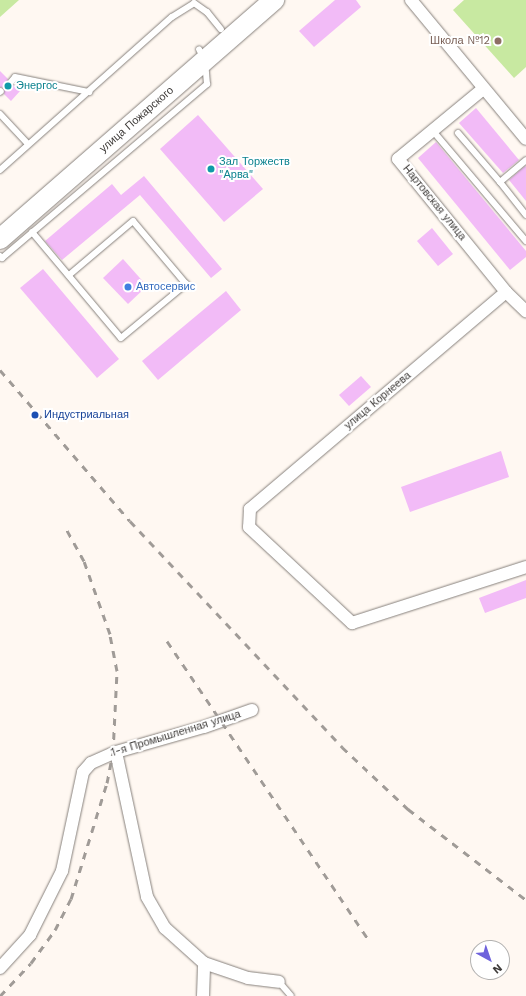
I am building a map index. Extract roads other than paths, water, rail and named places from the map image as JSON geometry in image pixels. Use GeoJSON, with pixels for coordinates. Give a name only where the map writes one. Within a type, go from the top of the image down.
{"type":"FeatureCollection","features":[{"type":"Feature","properties":{"kind":"main road","name":"улица Пожарского"},"geometry":{"type":"LineString","coordinates":[[0,239],[202,55],[221,29],[254,0]]}},
{"type":"Feature","properties":{"kind":"main road","name":"улица Пожарского"},"geometry":{"type":"LineString","coordinates":[[0,222],[202,55],[274,0]]}},
{"type":"Feature","properties":{"kind":"street"},"geometry":{"type":"LineString","coordinates":[[411,0],[526,140]]}},
{"type":"Feature","properties":{"kind":"street","name":"Нартовская улица"},"geometry":{"type":"LineString","coordinates":[[483,89],[398,160],[506,292],[526,311]]}},
{"type":"Feature","properties":{"kind":"street","name":"улица Корнеева"},"geometry":{"type":"LineString","coordinates":[[506,292],[250,509],[249,527],[352,623],[526,567]]}},
{"type":"Feature","properties":{"kind":"street","name":"1-я Промышленная улица"},"geometry":{"type":"LineString","coordinates":[[0,968],[30,935],[62,871],[83,772],[91,763],[116,752],[204,727],[252,710]]}},
{"type":"Feature","properties":{"kind":"street"},"geometry":{"type":"LineString","coordinates":[[116,752],[147,897],[165,928],[204,963],[248,978],[278,982]]}},
{"type":"Feature","properties":{"kind":"street"},"geometry":{"type":"LineString","coordinates":[[203,996],[204,963]]}},
{"type":"Feature","properties":{"kind":"lane"},"geometry":{"type":"LineString","coordinates":[[0,170],[172,17],[194,3],[207,12],[221,29]]}},
{"type":"Feature","properties":{"kind":"lane"},"geometry":{"type":"LineString","coordinates":[[0,256],[2,258],[207,84],[202,55]]}},
{"type":"Feature","properties":{"kind":"lane"},"geometry":{"type":"LineString","coordinates":[[11,82],[15,77],[89,92]]}},
{"type":"Feature","properties":{"kind":"lane"},"geometry":{"type":"LineString","coordinates":[[0,114],[28,144]]}},
{"type":"Feature","properties":{"kind":"lane"},"geometry":{"type":"LineString","coordinates":[[433,131],[526,241]]}},
{"type":"Feature","properties":{"kind":"lane"},"geometry":{"type":"LineString","coordinates":[[458,133],[526,214]]}},
{"type":"Feature","properties":{"kind":"lane"},"geometry":{"type":"LineString","coordinates":[[500,182],[526,160]]}},
{"type":"Feature","properties":{"kind":"lane"},"geometry":{"type":"LineString","coordinates":[[32,232],[121,338],[186,284],[134,221],[69,275]]}},
{"type":"Feature","properties":{"kind":"lane"},"geometry":{"type":"LineString","coordinates":[[278,982],[290,996]]}},
{"type":"Feature","properties":{"kind":"railway"},"geometry":{"type":"LineString","coordinates":[[0,370],[130,521],[342,747],[408,809],[526,900]]}},
{"type":"Feature","properties":{"kind":"railway"},"geometry":{"type":"LineString","coordinates":[[0,996],[31,963],[55,930],[71,899],[107,783],[113,753],[117,671],[110,634],[84,561],[66,529]]}},
{"type":"Feature","properties":{"kind":"railway"},"geometry":{"type":"LineString","coordinates":[[167,641],[369,940]]}},
{"type":"Feature","properties":{"kind":"place","name":"Школа №12"},"geometry":{"type":"Point","coordinates":[498,41]}},
{"type":"Feature","properties":{"kind":"place","name":"Энергос"},"geometry":{"type":"Point","coordinates":[8,86]}},
{"type":"Feature","properties":{"kind":"place","name":"Зал Торжеств \"Арва\""},"geometry":{"type":"Point","coordinates":[211,169]}},
{"type":"Feature","properties":{"kind":"place","name":"Автосервис"},"geometry":{"type":"Point","coordinates":[128,287]}},
{"type":"Feature","properties":{"kind":"place","name":"Индустриальная"},"geometry":{"type":"Point","coordinates":[35,415]}}]}
